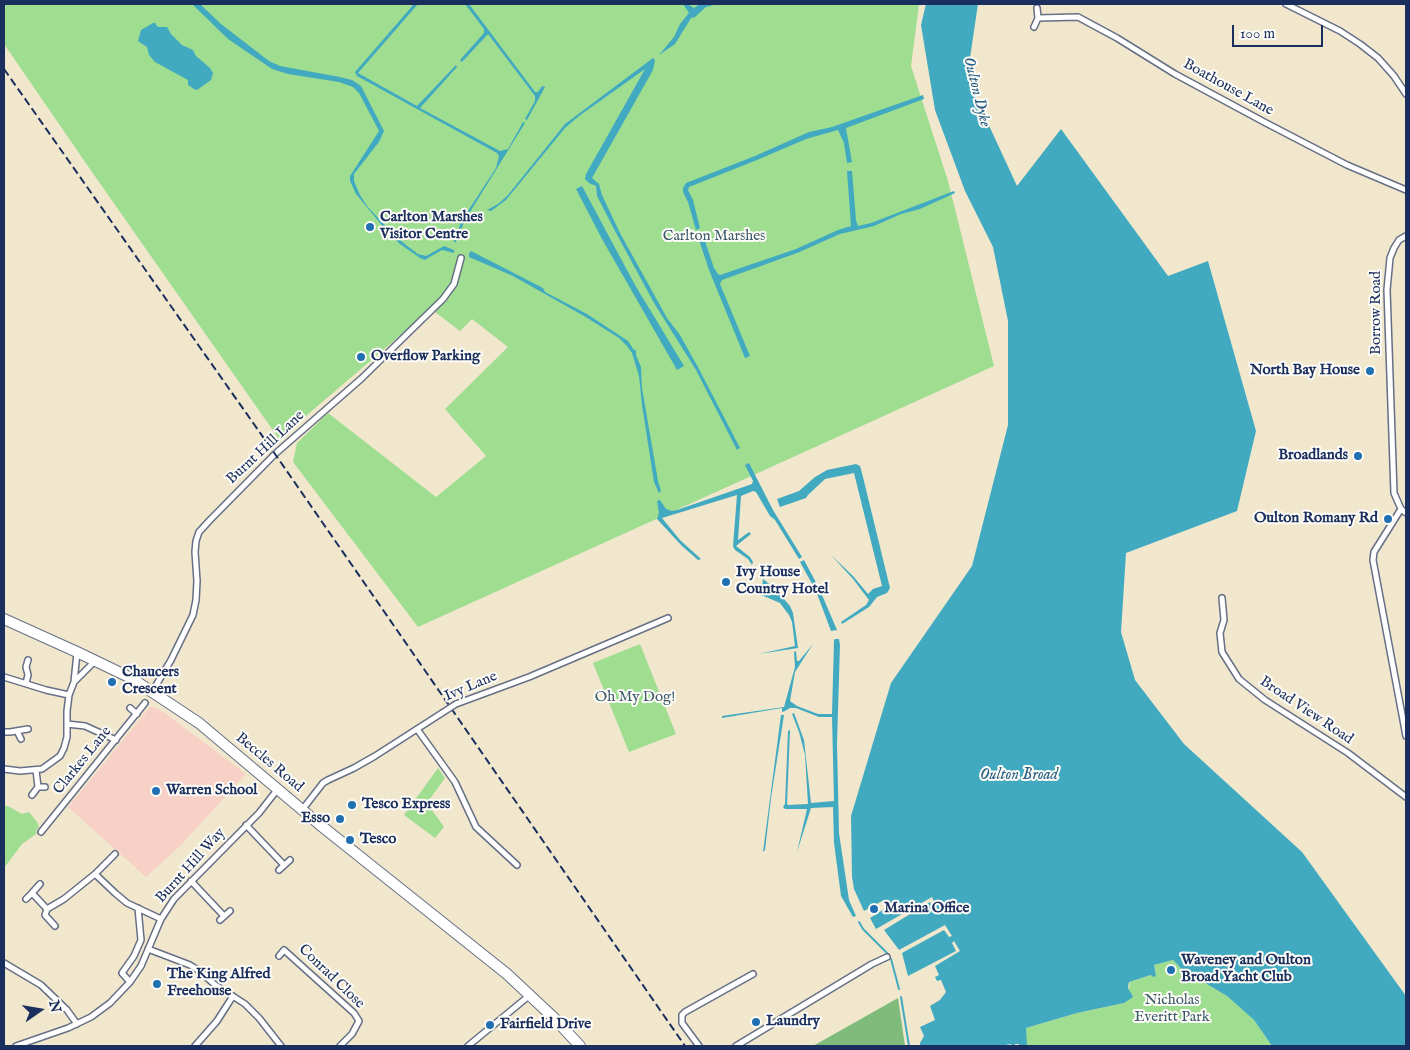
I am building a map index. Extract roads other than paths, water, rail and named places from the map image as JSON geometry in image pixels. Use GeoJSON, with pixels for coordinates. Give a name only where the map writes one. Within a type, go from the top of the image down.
{"type":"FeatureCollection","features":[{"type":"Feature","properties":{"kind":"highway","name":"Beccles Road"},"geometry":{"type":"LineString","coordinates":[[4,619],[131,678],[199,723],[277,790],[507,974],[580,1046]]}},
{"type":"Feature","properties":{"kind":"street"},"geometry":{"type":"LineString","coordinates":[[1286,4],[1340,31],[1360,44],[1378,58],[1394,76],[1406,94]]}},
{"type":"Feature","properties":{"kind":"street"},"geometry":{"type":"LineString","coordinates":[[1034,27],[1038,18],[1038,8]]}},
{"type":"Feature","properties":{"kind":"street","name":"Boathouse Lane"},"geometry":{"type":"LineString","coordinates":[[1038,18],[1078,17],[1117,38],[1175,74],[1266,123],[1347,164],[1406,190]]}},
{"type":"Feature","properties":{"kind":"street","name":"Borrow Road"},"geometry":{"type":"LineString","coordinates":[[1400,509],[1394,493],[1388,290],[1390,258],[1399,240],[1406,236]]}},
{"type":"Feature","properties":{"kind":"street","name":"Burnt Hill Lane"},"geometry":{"type":"LineString","coordinates":[[152,692],[171,660],[192,615],[196,600],[195,552],[199,532],[274,454],[362,378],[443,299],[454,284],[461,258]]}},
{"type":"Feature","properties":{"kind":"street"},"geometry":{"type":"LineString","coordinates":[[1406,513],[1400,509],[1374,552],[1373,560],[1406,736]]}},
{"type":"Feature","properties":{"kind":"street","name":"Broad View Road"},"geometry":{"type":"LineString","coordinates":[[1222,598],[1224,620],[1220,633],[1222,652],[1239,680],[1265,700],[1348,753],[1406,797]]}},
{"type":"Feature","properties":{"kind":"street","name":"Ivy Lane"},"geometry":{"type":"LineString","coordinates":[[302,810],[323,783],[354,768],[456,704],[529,677],[668,618]]}},
{"type":"Feature","properties":{"kind":"street"},"geometry":{"type":"LineString","coordinates":[[4,769],[36,770],[49,765],[60,756],[67,737],[67,710],[69,695],[74,682],[77,652]]}},
{"type":"Feature","properties":{"kind":"street"},"geometry":{"type":"LineString","coordinates":[[26,683],[28,676],[24,668],[28,660]]}},
{"type":"Feature","properties":{"kind":"street"},"geometry":{"type":"LineString","coordinates":[[74,682],[95,661]]}},
{"type":"Feature","properties":{"kind":"street"},"geometry":{"type":"LineString","coordinates":[[4,677],[69,695]]}},
{"type":"Feature","properties":{"kind":"street","name":"Clarkes Lane"},"geometry":{"type":"LineString","coordinates":[[41,832],[145,703]]}},
{"type":"Feature","properties":{"kind":"street"},"geometry":{"type":"LineString","coordinates":[[130,708],[137,714]]}},
{"type":"Feature","properties":{"kind":"street"},"geometry":{"type":"LineString","coordinates":[[67,724],[85,726],[116,740]]}},
{"type":"Feature","properties":{"kind":"street"},"geometry":{"type":"LineString","coordinates":[[4,732],[28,729]]}},
{"type":"Feature","properties":{"kind":"street"},"geometry":{"type":"LineString","coordinates":[[417,730],[455,782],[476,827],[517,865]]}},
{"type":"Feature","properties":{"kind":"street"},"geometry":{"type":"LineString","coordinates":[[17,731],[21,738]]}},
{"type":"Feature","properties":{"kind":"street"},"geometry":{"type":"LineString","coordinates":[[32,795],[38,787],[36,770]]}},
{"type":"Feature","properties":{"kind":"street"},"geometry":{"type":"LineString","coordinates":[[38,787],[45,787]]}},
{"type":"Feature","properties":{"kind":"street","name":"Burnt Hill Way"},"geometry":{"type":"LineString","coordinates":[[16,1046],[77,1024],[91,1017],[110,1003],[130,982],[141,966],[161,919],[174,899],[259,813],[277,790]]}},
{"type":"Feature","properties":{"kind":"street"},"geometry":{"type":"LineString","coordinates":[[42,820],[49,824]]}},
{"type":"Feature","properties":{"kind":"street"},"geometry":{"type":"LineString","coordinates":[[246,825],[284,865]]}},
{"type":"Feature","properties":{"kind":"street"},"geometry":{"type":"LineString","coordinates":[[55,926],[45,915],[47,910],[96,874],[116,854]]}},
{"type":"Feature","properties":{"kind":"street"},"geometry":{"type":"LineString","coordinates":[[279,870],[290,860]]}},
{"type":"Feature","properties":{"kind":"street"},"geometry":{"type":"LineString","coordinates":[[96,874],[115,894],[161,919]]}},
{"type":"Feature","properties":{"kind":"street"},"geometry":{"type":"LineString","coordinates":[[191,881],[222,918],[230,911]]}},
{"type":"Feature","properties":{"kind":"street"},"geometry":{"type":"LineString","coordinates":[[26,899],[40,884]]}},
{"type":"Feature","properties":{"kind":"street"},"geometry":{"type":"LineString","coordinates":[[32,893],[47,910]]}},
{"type":"Feature","properties":{"kind":"street"},"geometry":{"type":"LineString","coordinates":[[130,982],[124,977],[122,972],[134,956],[140,940],[138,908]]}},
{"type":"Feature","properties":{"kind":"street","name":"Conrad Close"},"geometry":{"type":"LineString","coordinates":[[279,956],[289,944]]}},
{"type":"Feature","properties":{"kind":"street"},"geometry":{"type":"LineString","coordinates":[[148,949],[190,965],[201,972],[259,1018],[281,1046]]}},
{"type":"Feature","properties":{"kind":"street","name":"Conrad Close"},"geometry":{"type":"LineString","coordinates":[[284,950],[354,1013],[359,1021],[352,1034],[340,1046]]}},
{"type":"Feature","properties":{"kind":"street"},"geometry":{"type":"LineString","coordinates":[[736,1046],[872,964],[887,958]]}},
{"type":"Feature","properties":{"kind":"street"},"geometry":{"type":"LineString","coordinates":[[4,963],[41,985],[71,1014],[77,1024]]}},
{"type":"Feature","properties":{"kind":"street"},"geometry":{"type":"LineString","coordinates":[[699,1046],[682,1023],[682,1015],[753,974]]}},
{"type":"Feature","properties":{"kind":"street"},"geometry":{"type":"LineString","coordinates":[[468,1046],[530,995]]}},
{"type":"Feature","properties":{"kind":"street"},"geometry":{"type":"LineString","coordinates":[[195,1046],[217,1021],[233,996]]}},
{"type":"Feature","properties":{"kind":"water"},"geometry":{"type":"Polygon","coordinates":[[[192,4],[200,4],[221,24],[269,61],[280,66],[352,80],[361,86],[384,131],[379,142],[354,174],[354,181],[360,195],[367,206],[392,233],[418,254],[426,256],[444,246],[454,250],[454,253],[442,250],[425,260],[420,258],[400,244],[385,229],[356,194],[350,181],[350,176],[379,131],[359,93],[353,87],[339,82],[288,74],[272,69],[228,39],[192,4]]]}},
{"type":"Feature","properties":{"kind":"water"},"geometry":{"type":"Polygon","coordinates":[[[414,4],[418,4],[358,73],[417,106],[456,65],[457,67],[420,108],[500,151],[508,149],[523,122],[525,123],[465,220],[456,242],[454,242],[455,237],[462,220],[496,168],[499,156],[497,153],[357,76],[355,72],[414,4]]]}},
{"type":"Feature","properties":{"kind":"water"},"geometry":{"type":"Polygon","coordinates":[[[465,4],[469,4],[535,92],[538,92],[542,86],[545,87],[527,120],[525,119],[535,101],[535,96],[488,34],[462,62],[460,60],[484,33],[484,29],[465,4]]]}},
{"type":"Feature","properties":{"kind":"water"},"geometry":{"type":"Polygon","coordinates":[[[683,4],[694,8],[700,4],[718,4],[706,7],[695,17],[691,18],[675,44],[659,55],[674,37],[680,24],[689,13],[683,4]]]}},
{"type":"Feature","properties":{"kind":"water","name":"Oulton Broad"},"geometry":{"type":"Polygon","coordinates":[[[926,4],[978,4],[967,78],[1017,186],[1061,129],[1168,276],[1208,261],[1256,431],[1237,511],[1126,553],[1121,632],[1135,680],[1184,744],[1302,852],[1406,996],[1406,1046],[1272,1046],[1254,1020],[1227,996],[1200,980],[1189,977],[1173,960],[1154,965],[1156,976],[1153,977],[1151,975],[1129,982],[1128,988],[1133,997],[1124,1003],[1077,1013],[1026,1028],[1027,1046],[1015,1044],[1015,1046],[1012,1046],[1011,1044],[1000,1046],[920,1046],[924,1036],[920,1027],[935,1020],[930,1006],[940,1000],[946,992],[941,980],[937,981],[935,977],[939,975],[935,966],[960,951],[954,941],[952,943],[956,951],[908,976],[902,953],[944,930],[949,937],[952,936],[945,925],[899,950],[884,930],[930,902],[933,908],[936,906],[932,897],[876,929],[870,918],[886,908],[882,901],[864,911],[854,889],[852,877],[851,816],[891,683],[972,566],[1008,425],[1008,321],[993,247],[965,191],[935,110],[921,25],[926,4]]]}},
{"type":"Feature","properties":{"kind":"water"},"geometry":{"type":"Polygon","coordinates":[[[153,23],[158,27],[167,27],[182,45],[193,50],[196,56],[213,73],[211,80],[197,90],[188,85],[188,80],[155,62],[149,55],[147,47],[138,41],[141,30],[153,23]]]}},
{"type":"Feature","properties":{"kind":"water"},"geometry":{"type":"Polygon","coordinates":[[[653,58],[655,60],[653,70],[592,178],[599,184],[602,195],[620,233],[667,318],[680,335],[699,369],[740,448],[737,450],[696,370],[654,303],[615,231],[597,196],[596,186],[585,179],[586,174],[645,69],[565,128],[506,200],[491,211],[487,210],[498,204],[508,195],[565,124],[653,58]]]}},
{"type":"Feature","properties":{"kind":"water"},"geometry":{"type":"Polygon","coordinates":[[[923,95],[924,99],[846,128],[852,162],[847,163],[844,143],[838,130],[806,139],[689,187],[688,190],[693,200],[700,228],[696,230],[683,192],[686,183],[809,132],[832,127],[923,95]]]}},
{"type":"Feature","properties":{"kind":"water"},"geometry":{"type":"Polygon","coordinates":[[[847,171],[852,171],[858,226],[871,223],[954,191],[955,193],[920,209],[901,214],[874,226],[840,234],[797,253],[722,280],[720,284],[750,356],[745,358],[709,270],[698,237],[703,235],[714,268],[720,275],[796,249],[851,226],[847,171]]]}},
{"type":"Feature","properties":{"kind":"water"},"geometry":{"type":"Polygon","coordinates":[[[582,186],[635,285],[684,366],[677,370],[602,239],[576,189],[582,186]]]}},
{"type":"Feature","properties":{"kind":"water"},"geometry":{"type":"Polygon","coordinates":[[[471,251],[543,288],[545,292],[587,314],[628,341],[636,350],[641,367],[642,388],[661,491],[659,493],[654,482],[639,376],[632,353],[627,346],[619,338],[584,316],[513,276],[469,257],[471,251]]]}},
{"type":"Feature","properties":{"kind":"water"},"geometry":{"type":"Polygon","coordinates":[[[749,463],[773,510],[802,557],[799,559],[775,520],[770,516],[756,492],[753,491],[741,496],[738,540],[749,532],[751,534],[736,546],[750,557],[753,562],[752,565],[733,546],[737,495],[662,518],[680,540],[701,559],[698,560],[657,519],[659,513],[657,501],[660,500],[666,509],[672,511],[752,484],[753,481],[745,465],[749,463]]]}},
{"type":"Feature","properties":{"kind":"water"},"geometry":{"type":"Polygon","coordinates":[[[856,464],[860,466],[862,473],[890,588],[887,593],[877,597],[869,607],[842,624],[841,622],[866,605],[869,600],[831,555],[853,576],[868,594],[873,589],[882,586],[854,473],[825,479],[806,498],[780,507],[777,499],[799,491],[815,477],[827,470],[856,464]]]}},
{"type":"Feature","properties":{"kind":"water"},"geometry":{"type":"Polygon","coordinates":[[[804,560],[819,588],[837,630],[831,631],[816,591],[800,562],[804,560]]]}},
{"type":"Feature","properties":{"kind":"water"},"geometry":{"type":"Polygon","coordinates":[[[763,579],[785,596],[783,598],[793,613],[798,648],[759,654],[795,646],[792,622],[789,615],[780,603],[759,594],[763,579]]]}},
{"type":"Feature","properties":{"kind":"water"},"geometry":{"type":"Polygon","coordinates":[[[835,639],[839,639],[840,645],[837,743],[839,833],[849,900],[856,916],[853,917],[841,896],[834,843],[833,807],[811,808],[797,852],[807,809],[785,809],[783,807],[785,804],[788,731],[790,730],[787,804],[808,804],[805,755],[792,714],[794,713],[804,740],[811,803],[834,801],[832,717],[819,717],[796,708],[790,708],[782,712],[782,708],[722,718],[722,716],[784,707],[795,667],[794,652],[796,651],[797,661],[799,661],[813,644],[795,672],[790,701],[797,706],[818,714],[832,714],[835,639]]]}},
{"type":"Feature","properties":{"kind":"water"},"geometry":{"type":"Polygon","coordinates":[[[781,715],[784,715],[765,850],[763,852],[781,715]]]}},
{"type":"Feature","properties":{"kind":"waterway"},"geometry":{"type":"LineString","coordinates":[[859,922],[863,929],[887,953]]}},
{"type":"Feature","properties":{"kind":"waterway"},"geometry":{"type":"LineString","coordinates":[[891,959],[899,989]]}},
{"type":"Feature","properties":{"kind":"waterway"},"geometry":{"type":"LineString","coordinates":[[901,997],[909,1046]]}},
{"type":"Feature","properties":{"kind":"railway"},"geometry":{"type":"LineString","coordinates":[[4,69],[275,454],[685,1046]]}},
{"type":"Feature","properties":{"kind":"place","name":"Carlton Marshes Visitor Centre"},"geometry":{"type":"Point","coordinates":[370,227]}},
{"type":"Feature","properties":{"kind":"place","name":"Overflow Parking"},"geometry":{"type":"Point","coordinates":[361,357]}},
{"type":"Feature","properties":{"kind":"place","name":"North Bay House"},"geometry":{"type":"Point","coordinates":[1370,371]}},
{"type":"Feature","properties":{"kind":"place","name":"Broadlands"},"geometry":{"type":"Point","coordinates":[1358,456]}},
{"type":"Feature","properties":{"kind":"place","name":"Oulton Romany Rd"},"geometry":{"type":"Point","coordinates":[1388,519]}},
{"type":"Feature","properties":{"kind":"place","name":"Ivy House Country Hotel"},"geometry":{"type":"Point","coordinates":[726,582]}},
{"type":"Feature","properties":{"kind":"place","name":"Chaucers Crescent"},"geometry":{"type":"Point","coordinates":[112,682]}},
{"type":"Feature","properties":{"kind":"place","name":"Warren School"},"geometry":{"type":"Point","coordinates":[156,791]}},
{"type":"Feature","properties":{"kind":"place","name":"Tesco Express"},"geometry":{"type":"Point","coordinates":[352,805]}},
{"type":"Feature","properties":{"kind":"place","name":"Esso"},"geometry":{"type":"Point","coordinates":[340,819]}},
{"type":"Feature","properties":{"kind":"place","name":"Tesco"},"geometry":{"type":"Point","coordinates":[350,840]}},
{"type":"Feature","properties":{"kind":"place","name":"Marina Office"},"geometry":{"type":"Point","coordinates":[874,909]}},
{"type":"Feature","properties":{"kind":"place","name":"Waveney and Oulton Broad Yacht Club"},"geometry":{"type":"Point","coordinates":[1171,970]}},
{"type":"Feature","properties":{"kind":"place","name":"The King Alfred Freehouse"},"geometry":{"type":"Point","coordinates":[157,984]}},
{"type":"Feature","properties":{"kind":"place","name":"Laundry"},"geometry":{"type":"Point","coordinates":[756,1022]}},
{"type":"Feature","properties":{"kind":"place","name":"Fairfield Drive"},"geometry":{"type":"Point","coordinates":[490,1025]}},
{"type":"Feature","properties":{"kind":"water label","name":"Oulton Dyke"},"geometry":{"type":"Point","coordinates":[976,92]}},
{"type":"Feature","properties":{"kind":"park label","name":"Carlton Marshes"},"geometry":{"type":"Point","coordinates":[714,237]}},
{"type":"Feature","properties":{"kind":"park label","name":"Oh My Dog!"},"geometry":{"type":"Point","coordinates":[635,698]}},
{"type":"Feature","properties":{"kind":"park label","name":"Nicholas Everitt Park"},"geometry":{"type":"Point","coordinates":[1172,1010]}}]}
